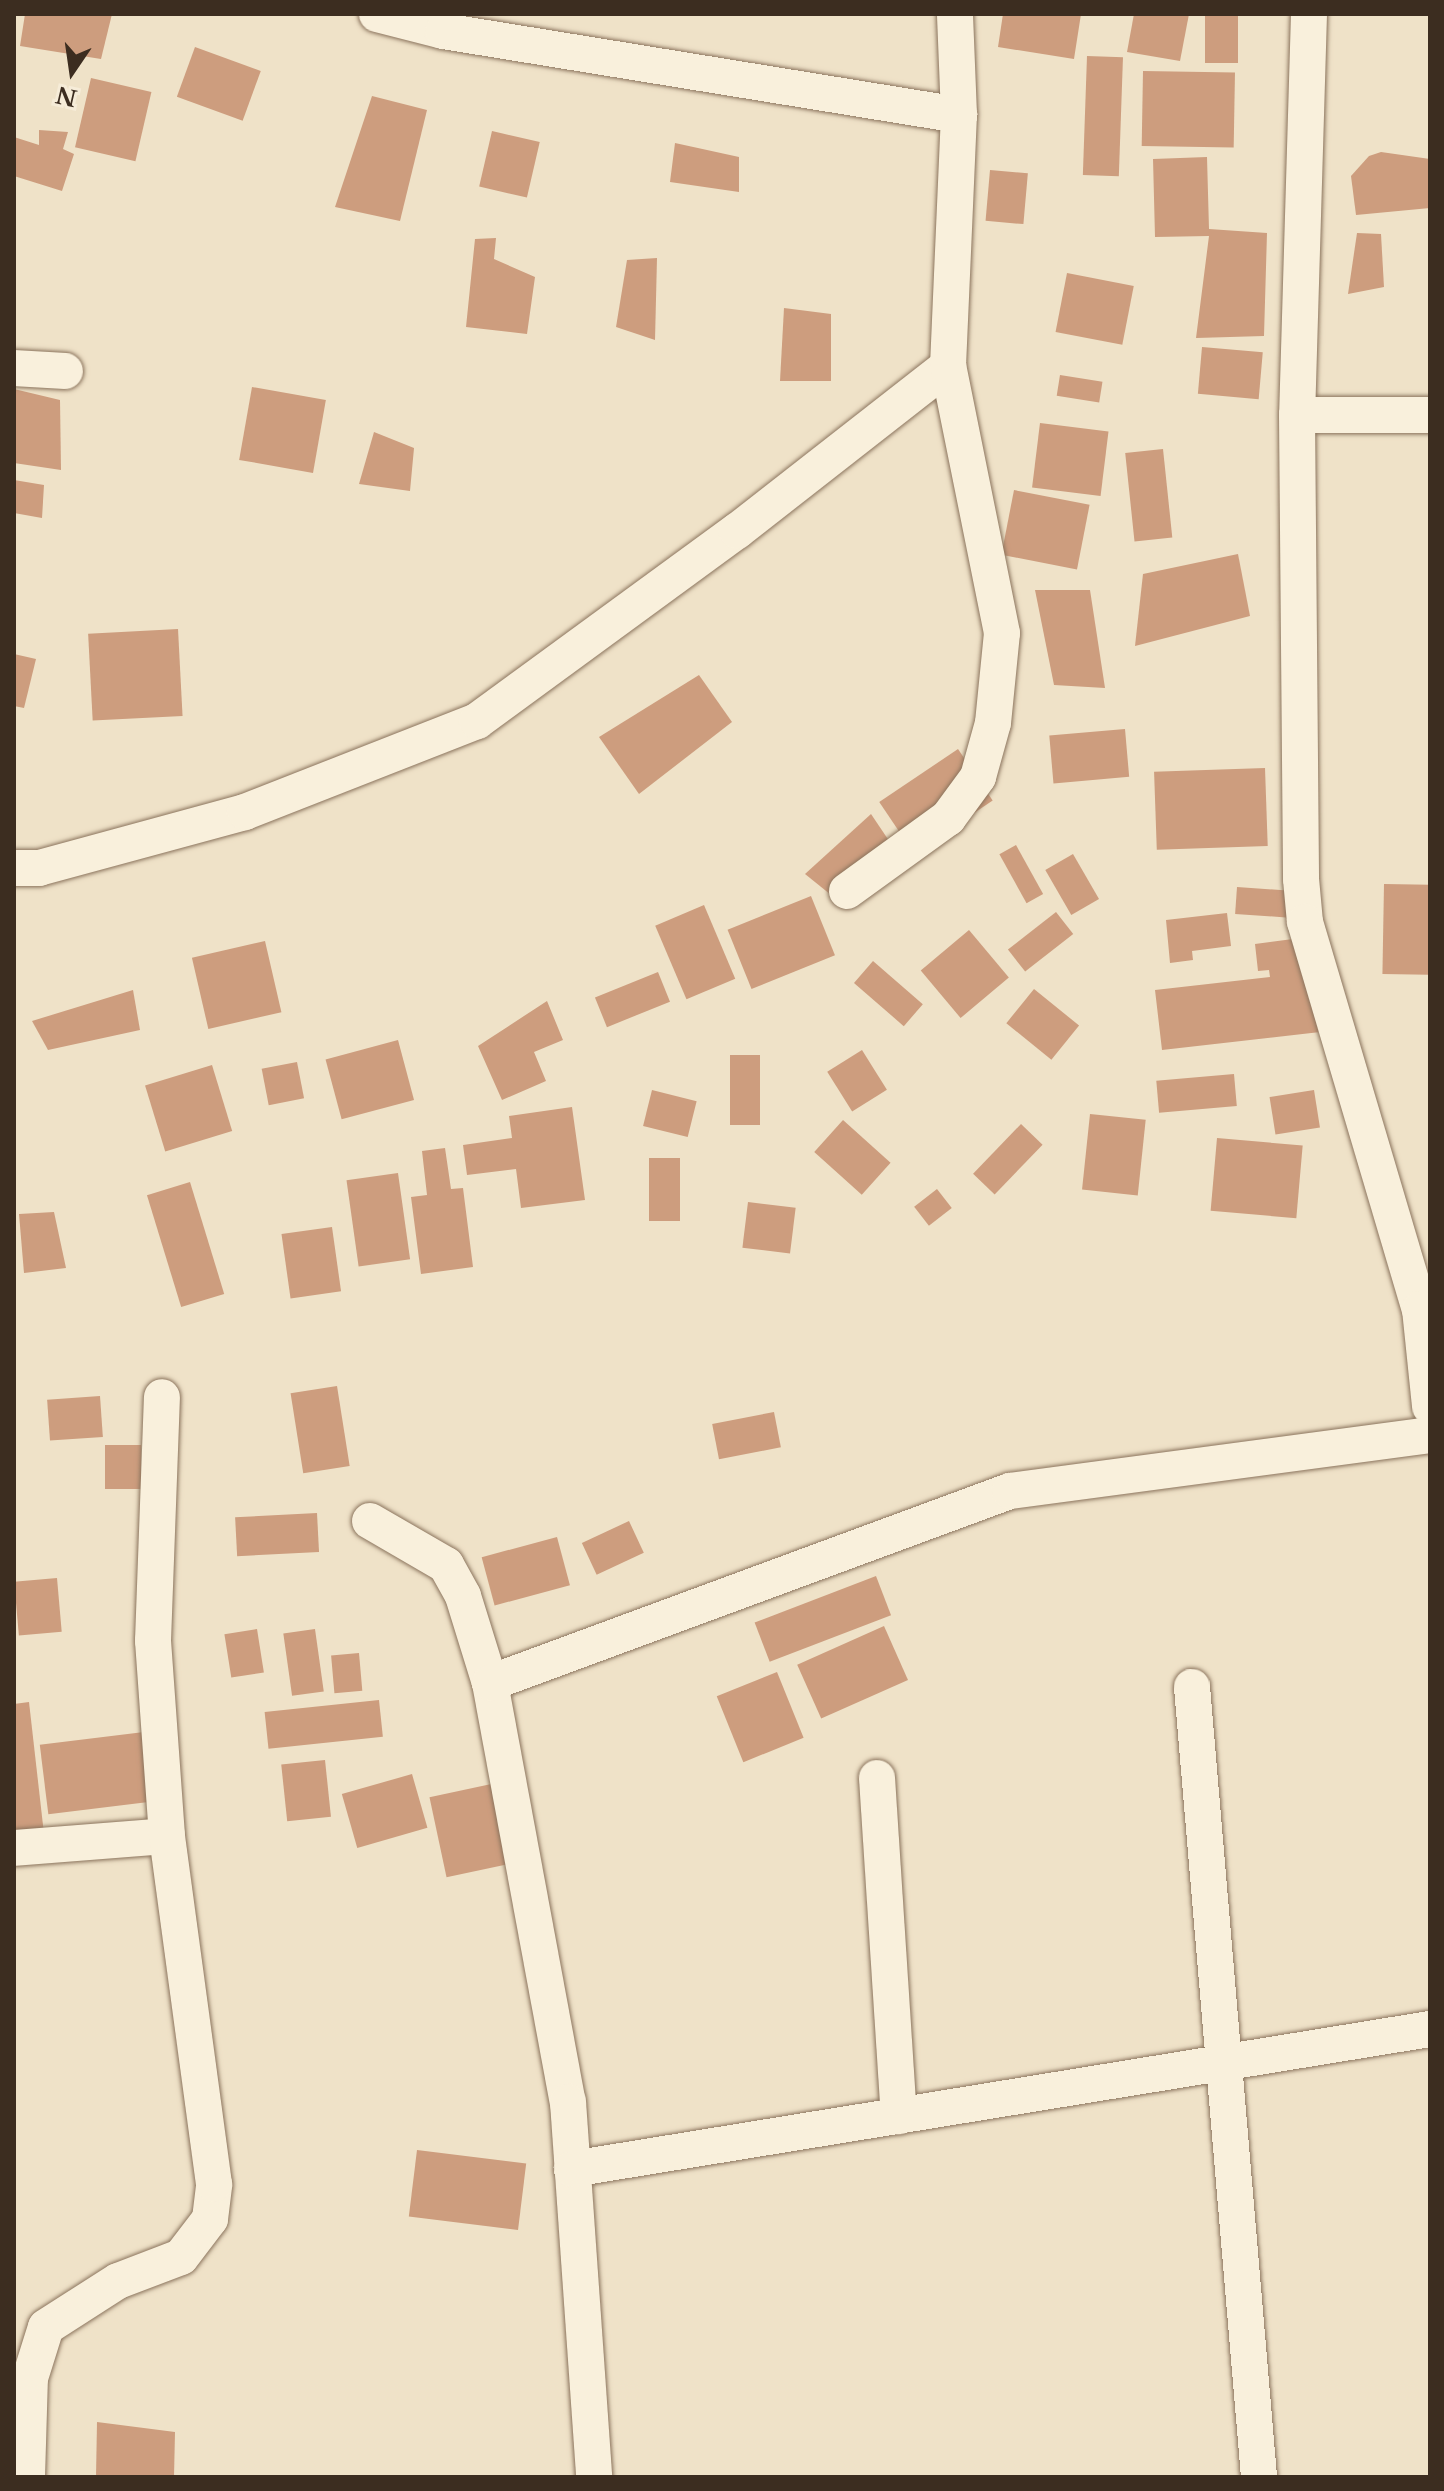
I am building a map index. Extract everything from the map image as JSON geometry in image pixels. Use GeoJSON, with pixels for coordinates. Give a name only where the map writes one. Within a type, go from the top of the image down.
{"type":"FeatureCollection","features":[{"type":"Feature","properties":{"kind":"street"},"geometry":{"type":"LineString","coordinates":[[377,14],[443,31],[959,115]]}},
{"type":"Feature","properties":{"kind":"street"},"geometry":{"type":"LineString","coordinates":[[847,891],[948,818],[978,777],[993,723],[1002,633],[948,366],[959,115],[955,14]]}},
{"type":"Feature","properties":{"kind":"street"},"geometry":{"type":"LineString","coordinates":[[1309,14],[1297,415],[1305,922],[1420,1309],[1430,1406]]}},
{"type":"Feature","properties":{"kind":"street"},"geometry":{"type":"LineString","coordinates":[[14,868],[39,868],[245,812],[477,721],[737,531],[948,366]]}},
{"type":"Feature","properties":{"kind":"street"},"geometry":{"type":"LineString","coordinates":[[14,368],[65,371]]}},
{"type":"Feature","properties":{"kind":"street"},"geometry":{"type":"LineString","coordinates":[[1297,415],[1430,415]]}},
{"type":"Feature","properties":{"kind":"street"},"geometry":{"type":"LineString","coordinates":[[27,2477],[30,2378],[46,2327],[118,2281],[181,2257],[210,2219],[214,2184],[167,1836],[153,1641],[162,1397]]}},
{"type":"Feature","properties":{"kind":"street"},"geometry":{"type":"LineString","coordinates":[[490,1683],[1010,1491],[1430,1435]]}},
{"type":"Feature","properties":{"kind":"street"},"geometry":{"type":"LineString","coordinates":[[370,1521],[446,1565],[463,1596],[490,1683],[553,2013],[572,2169],[594,2477]]}},
{"type":"Feature","properties":{"kind":"street"},"geometry":{"type":"LineString","coordinates":[[1192,1687],[1259,2477]]}},
{"type":"Feature","properties":{"kind":"street"},"geometry":{"type":"LineString","coordinates":[[877,1778],[899,2116]]}},
{"type":"Feature","properties":{"kind":"street"},"geometry":{"type":"LineString","coordinates":[[14,1848],[167,1836]]}},
{"type":"Feature","properties":{"kind":"street"},"geometry":{"type":"LineString","coordinates":[[572,2169],[1430,2029]]}},
{"type":"Feature","properties":{"kind":"building"},"geometry":{"type":"Polygon","coordinates":[[[25,14],[112,14],[101,59],[20,46],[25,14]]]}},
{"type":"Feature","properties":{"kind":"building"},"geometry":{"type":"Polygon","coordinates":[[[1003,14],[1081,14],[1074,59],[998,47],[1003,14]]]}},
{"type":"Feature","properties":{"kind":"building"},"geometry":{"type":"Polygon","coordinates":[[[1134,14],[1189,14],[1180,61],[1127,52],[1134,14]]]}},
{"type":"Feature","properties":{"kind":"building"},"geometry":{"type":"Polygon","coordinates":[[[1205,14],[1238,14],[1238,63],[1205,63],[1205,14]]]}},
{"type":"Feature","properties":{"kind":"building"},"geometry":{"type":"Polygon","coordinates":[[[195,47],[261,71],[243,121],[177,97],[195,47]]]}},
{"type":"Feature","properties":{"kind":"building"},"geometry":{"type":"Polygon","coordinates":[[[1087,56],[1123,57],[1119,176],[1083,175],[1087,56]]]}},
{"type":"Feature","properties":{"kind":"building"},"geometry":{"type":"Polygon","coordinates":[[[1143,71],[1235,73],[1234,148],[1142,146],[1143,71]]]}},
{"type":"Feature","properties":{"kind":"building"},"geometry":{"type":"Polygon","coordinates":[[[91,78],[151,92],[135,161],[75,147],[91,78]]]}},
{"type":"Feature","properties":{"kind":"building"},"geometry":{"type":"Polygon","coordinates":[[[372,96],[427,110],[400,221],[335,207],[372,96]]]}},
{"type":"Feature","properties":{"kind":"building"},"geometry":{"type":"Polygon","coordinates":[[[39,130],[68,132],[63,149],[74,154],[62,191],[14,176],[14,137],[39,145],[39,130]]]}},
{"type":"Feature","properties":{"kind":"building"},"geometry":{"type":"Polygon","coordinates":[[[492,131],[540,142],[527,198],[479,187],[492,131]]]}},
{"type":"Feature","properties":{"kind":"building"},"geometry":{"type":"Polygon","coordinates":[[[675,143],[739,157],[739,192],[670,182],[675,143]]]}},
{"type":"Feature","properties":{"kind":"building"},"geometry":{"type":"Polygon","coordinates":[[[1381,152],[1430,159],[1430,208],[1356,215],[1351,176],[1369,156],[1381,152]]]}},
{"type":"Feature","properties":{"kind":"building"},"geometry":{"type":"Polygon","coordinates":[[[1207,157],[1209,229],[1267,233],[1264,336],[1196,338],[1209,236],[1155,237],[1153,159],[1207,157]]]}},
{"type":"Feature","properties":{"kind":"building"},"geometry":{"type":"Polygon","coordinates":[[[990,170],[1028,173],[1023,224],[986,221],[990,170]]]}},
{"type":"Feature","properties":{"kind":"building"},"geometry":{"type":"Polygon","coordinates":[[[1357,233],[1381,234],[1384,287],[1348,294],[1357,233]]]}},
{"type":"Feature","properties":{"kind":"building"},"geometry":{"type":"Polygon","coordinates":[[[496,238],[494,259],[535,277],[527,334],[466,327],[475,239],[496,238]]]}},
{"type":"Feature","properties":{"kind":"building"},"geometry":{"type":"Polygon","coordinates":[[[657,258],[655,340],[616,327],[627,260],[657,258]]]}},
{"type":"Feature","properties":{"kind":"building"},"geometry":{"type":"Polygon","coordinates":[[[1067,273],[1134,286],[1122,345],[1056,332],[1067,273]]]}},
{"type":"Feature","properties":{"kind":"building"},"geometry":{"type":"Polygon","coordinates":[[[784,308],[831,314],[831,381],[780,381],[784,308]]]}},
{"type":"Feature","properties":{"kind":"building"},"geometry":{"type":"Polygon","coordinates":[[[1202,347],[1263,352],[1259,399],[1198,394],[1202,347]]]}},
{"type":"Feature","properties":{"kind":"building"},"geometry":{"type":"Polygon","coordinates":[[[1060,375],[1102,382],[1099,402],[1057,396],[1060,375]]]}},
{"type":"Feature","properties":{"kind":"building"},"geometry":{"type":"Polygon","coordinates":[[[252,387],[326,400],[313,473],[239,460],[252,387]]]}},
{"type":"Feature","properties":{"kind":"building"},"geometry":{"type":"Polygon","coordinates":[[[14,389],[60,400],[61,470],[14,463],[14,389]]]}},
{"type":"Feature","properties":{"kind":"building"},"geometry":{"type":"Polygon","coordinates":[[[1040,423],[1108,431],[1101,496],[1032,488],[1040,423]]]}},
{"type":"Feature","properties":{"kind":"building"},"geometry":{"type":"Polygon","coordinates":[[[374,432],[414,448],[410,491],[359,484],[374,432]]]}},
{"type":"Feature","properties":{"kind":"building"},"geometry":{"type":"Polygon","coordinates":[[[1163,449],[1172,538],[1135,541],[1125,453],[1163,449]]]}},
{"type":"Feature","properties":{"kind":"building"},"geometry":{"type":"Polygon","coordinates":[[[14,480],[44,485],[42,518],[14,513],[14,480]]]}},
{"type":"Feature","properties":{"kind":"building"},"geometry":{"type":"Polygon","coordinates":[[[1014,490],[1090,505],[1077,569],[1001,555],[1014,490]]]}},
{"type":"Feature","properties":{"kind":"building"},"geometry":{"type":"Polygon","coordinates":[[[1238,554],[1250,616],[1135,646],[1143,574],[1238,554]]]}},
{"type":"Feature","properties":{"kind":"building"},"geometry":{"type":"Polygon","coordinates":[[[1035,590],[1090,590],[1105,688],[1054,685],[1035,590]]]}},
{"type":"Feature","properties":{"kind":"building"},"geometry":{"type":"Polygon","coordinates":[[[178,629],[183,716],[93,721],[88,634],[178,629]]]}},
{"type":"Feature","properties":{"kind":"building"},"geometry":{"type":"Polygon","coordinates":[[[14,654],[36,659],[24,708],[14,706],[14,654]]]}},
{"type":"Feature","properties":{"kind":"building"},"geometry":{"type":"Polygon","coordinates":[[[699,675],[732,722],[639,794],[599,737],[699,675]]]}},
{"type":"Feature","properties":{"kind":"building"},"geometry":{"type":"Polygon","coordinates":[[[1125,729],[1129,777],[1053,783],[1049,736],[1125,729]]]}},
{"type":"Feature","properties":{"kind":"building"},"geometry":{"type":"Polygon","coordinates":[[[958,749],[993,800],[914,854],[879,802],[958,749]]]}},
{"type":"Feature","properties":{"kind":"building"},"geometry":{"type":"Polygon","coordinates":[[[1265,768],[1268,846],[1157,850],[1154,772],[1265,768]]]}},
{"type":"Feature","properties":{"kind":"building"},"geometry":{"type":"Polygon","coordinates":[[[871,814],[906,866],[846,907],[805,874],[871,814]]]}},
{"type":"Feature","properties":{"kind":"building"},"geometry":{"type":"Polygon","coordinates":[[[1016,845],[1043,894],[1027,903],[999,854],[1016,845]]]}},
{"type":"Feature","properties":{"kind":"building"},"geometry":{"type":"Polygon","coordinates":[[[1073,854],[1099,899],[1071,915],[1045,870],[1073,854]]]}},
{"type":"Feature","properties":{"kind":"building"},"geometry":{"type":"Polygon","coordinates":[[[1384,884],[1430,885],[1428,975],[1382,974],[1384,884]]]}},
{"type":"Feature","properties":{"kind":"building"},"geometry":{"type":"Polygon","coordinates":[[[1237,887],[1291,891],[1289,918],[1235,914],[1237,887]]]}},
{"type":"Feature","properties":{"kind":"building"},"geometry":{"type":"Polygon","coordinates":[[[811,896],[835,955],[752,989],[728,930],[811,896]]]}},
{"type":"Feature","properties":{"kind":"building"},"geometry":{"type":"Polygon","coordinates":[[[704,905],[735,979],[686,999],[655,926],[704,905]]]}},
{"type":"Feature","properties":{"kind":"building"},"geometry":{"type":"Polygon","coordinates":[[[1056,912],[1073,934],[1025,972],[1008,950],[1056,912]]]}},
{"type":"Feature","properties":{"kind":"building"},"geometry":{"type":"Polygon","coordinates":[[[1227,913],[1231,946],[1192,951],[1193,960],[1170,963],[1166,920],[1227,913]]]}},
{"type":"Feature","properties":{"kind":"building"},"geometry":{"type":"Polygon","coordinates":[[[969,930],[1009,977],[961,1018],[921,970],[969,930]]]}},
{"type":"Feature","properties":{"kind":"building"},"geometry":{"type":"Polygon","coordinates":[[[1308,937],[1320,1032],[1162,1050],[1155,990],[1270,977],[1269,970],[1258,971],[1255,944],[1308,937]]]}},
{"type":"Feature","properties":{"kind":"building"},"geometry":{"type":"Polygon","coordinates":[[[265,941],[281,1012],[208,1029],[192,958],[265,941]]]}},
{"type":"Feature","properties":{"kind":"building"},"geometry":{"type":"Polygon","coordinates":[[[873,961],[923,1004],[904,1026],[854,983],[873,961]]]}},
{"type":"Feature","properties":{"kind":"building"},"geometry":{"type":"Polygon","coordinates":[[[658,972],[670,1002],[607,1027],[595,997],[658,972]]]}},
{"type":"Feature","properties":{"kind":"building"},"geometry":{"type":"Polygon","coordinates":[[[1034,989],[1079,1026],[1051,1060],[1006,1023],[1034,989]]]}},
{"type":"Feature","properties":{"kind":"building"},"geometry":{"type":"Polygon","coordinates":[[[133,990],[140,1030],[48,1050],[32,1021],[133,990]]]}},
{"type":"Feature","properties":{"kind":"building"},"geometry":{"type":"Polygon","coordinates":[[[547,1001],[563,1040],[534,1052],[546,1081],[502,1100],[478,1046],[547,1001]]]}},
{"type":"Feature","properties":{"kind":"building"},"geometry":{"type":"Polygon","coordinates":[[[398,1040],[414,1100],[342,1119],[326,1059],[398,1040]]]}},
{"type":"Feature","properties":{"kind":"building"},"geometry":{"type":"Polygon","coordinates":[[[862,1050],[887,1090],[852,1112],[827,1072],[862,1050]]]}},
{"type":"Feature","properties":{"kind":"building"},"geometry":{"type":"Polygon","coordinates":[[[730,1055],[760,1055],[760,1125],[730,1125],[730,1055]]]}},
{"type":"Feature","properties":{"kind":"building"},"geometry":{"type":"Polygon","coordinates":[[[297,1062],[304,1098],[269,1105],[262,1069],[297,1062]]]}},
{"type":"Feature","properties":{"kind":"building"},"geometry":{"type":"Polygon","coordinates":[[[212,1065],[232,1131],[165,1151],[145,1085],[212,1065]]]}},
{"type":"Feature","properties":{"kind":"building"},"geometry":{"type":"Polygon","coordinates":[[[1234,1074],[1237,1106],[1159,1113],[1156,1081],[1234,1074]]]}},
{"type":"Feature","properties":{"kind":"building"},"geometry":{"type":"Polygon","coordinates":[[[652,1090],[697,1101],[688,1137],[643,1126],[652,1090]]]}},
{"type":"Feature","properties":{"kind":"building"},"geometry":{"type":"Polygon","coordinates":[[[1314,1090],[1320,1128],[1275,1135],[1270,1097],[1314,1090]]]}},
{"type":"Feature","properties":{"kind":"building"},"geometry":{"type":"Polygon","coordinates":[[[572,1107],[585,1200],[521,1208],[516,1169],[467,1175],[463,1145],[512,1138],[509,1116],[572,1107]]]}},
{"type":"Feature","properties":{"kind":"building"},"geometry":{"type":"Polygon","coordinates":[[[1090,1114],[1146,1120],[1138,1195],[1082,1190],[1090,1114]]]}},
{"type":"Feature","properties":{"kind":"building"},"geometry":{"type":"Polygon","coordinates":[[[843,1120],[891,1163],[862,1195],[814,1152],[843,1120]]]}},
{"type":"Feature","properties":{"kind":"building"},"geometry":{"type":"Polygon","coordinates":[[[1021,1124],[1043,1145],[995,1194],[973,1174],[1021,1124]]]}},
{"type":"Feature","properties":{"kind":"building"},"geometry":{"type":"Polygon","coordinates":[[[1217,1138],[1303,1145],[1296,1218],[1211,1211],[1217,1138]]]}},
{"type":"Feature","properties":{"kind":"building"},"geometry":{"type":"Polygon","coordinates":[[[445,1148],[451,1189],[463,1188],[473,1267],[421,1274],[411,1197],[427,1195],[422,1151],[445,1148]]]}},
{"type":"Feature","properties":{"kind":"building"},"geometry":{"type":"Polygon","coordinates":[[[649,1158],[680,1158],[680,1221],[649,1221],[649,1158]]]}},
{"type":"Feature","properties":{"kind":"building"},"geometry":{"type":"Polygon","coordinates":[[[398,1173],[410,1259],[359,1266],[347,1180],[398,1173]]]}},
{"type":"Feature","properties":{"kind":"building"},"geometry":{"type":"Polygon","coordinates":[[[190,1182],[224,1294],[181,1307],[147,1195],[190,1182]]]}},
{"type":"Feature","properties":{"kind":"building"},"geometry":{"type":"Polygon","coordinates":[[[937,1189],[952,1208],[929,1226],[914,1207],[937,1189]]]}},
{"type":"Feature","properties":{"kind":"building"},"geometry":{"type":"Polygon","coordinates":[[[748,1202],[796,1208],[790,1254],[742,1248],[748,1202]]]}},
{"type":"Feature","properties":{"kind":"building"},"geometry":{"type":"Polygon","coordinates":[[[54,1212],[66,1268],[24,1273],[19,1214],[54,1212]]]}},
{"type":"Feature","properties":{"kind":"building"},"geometry":{"type":"Polygon","coordinates":[[[332,1227],[341,1291],[291,1298],[281,1234],[332,1227]]]}},
{"type":"Feature","properties":{"kind":"building"},"geometry":{"type":"Polygon","coordinates":[[[337,1386],[350,1466],[303,1473],[291,1393],[337,1386]]]}},
{"type":"Feature","properties":{"kind":"building"},"geometry":{"type":"Polygon","coordinates":[[[100,1396],[103,1437],[50,1441],[47,1400],[100,1396]]]}},
{"type":"Feature","properties":{"kind":"building"},"geometry":{"type":"Polygon","coordinates":[[[774,1412],[781,1447],[719,1459],[712,1424],[774,1412]]]}},
{"type":"Feature","properties":{"kind":"building"},"geometry":{"type":"Polygon","coordinates":[[[105,1445],[141,1445],[141,1489],[105,1489],[105,1445]]]}},
{"type":"Feature","properties":{"kind":"building"},"geometry":{"type":"Polygon","coordinates":[[[317,1513],[319,1552],[237,1556],[235,1517],[317,1513]]]}},
{"type":"Feature","properties":{"kind":"building"},"geometry":{"type":"Polygon","coordinates":[[[629,1521],[644,1553],[597,1575],[582,1543],[629,1521]]]}},
{"type":"Feature","properties":{"kind":"building"},"geometry":{"type":"Polygon","coordinates":[[[557,1537],[570,1585],[495,1605],[482,1557],[557,1537]]]}},
{"type":"Feature","properties":{"kind":"building"},"geometry":{"type":"Polygon","coordinates":[[[876,1576],[891,1615],[770,1662],[755,1623],[876,1576]]]}},
{"type":"Feature","properties":{"kind":"building"},"geometry":{"type":"Polygon","coordinates":[[[57,1578],[62,1632],[19,1636],[14,1582],[57,1578]]]}},
{"type":"Feature","properties":{"kind":"building"},"geometry":{"type":"Polygon","coordinates":[[[884,1626],[908,1680],[821,1719],[797,1665],[884,1626]]]}},
{"type":"Feature","properties":{"kind":"building"},"geometry":{"type":"Polygon","coordinates":[[[257,1629],[264,1672],[231,1678],[224,1634],[257,1629]]]}},
{"type":"Feature","properties":{"kind":"building"},"geometry":{"type":"Polygon","coordinates":[[[315,1629],[324,1691],[292,1696],[283,1633],[315,1629]]]}},
{"type":"Feature","properties":{"kind":"building"},"geometry":{"type":"Polygon","coordinates":[[[359,1653],[362,1691],[334,1693],[331,1655],[359,1653]]]}},
{"type":"Feature","properties":{"kind":"building"},"geometry":{"type":"Polygon","coordinates":[[[777,1672],[804,1738],[743,1762],[717,1696],[777,1672]]]}},
{"type":"Feature","properties":{"kind":"building"},"geometry":{"type":"Polygon","coordinates":[[[379,1700],[383,1737],[268,1749],[265,1712],[379,1700]]]}},
{"type":"Feature","properties":{"kind":"building"},"geometry":{"type":"Polygon","coordinates":[[[29,1702],[44,1834],[14,1837],[14,1704],[29,1702]]]}},
{"type":"Feature","properties":{"kind":"building"},"geometry":{"type":"Polygon","coordinates":[[[144,1732],[153,1801],[48,1814],[40,1745],[144,1732]]]}},
{"type":"Feature","properties":{"kind":"building"},"geometry":{"type":"Polygon","coordinates":[[[325,1760],[331,1817],[287,1821],[281,1765],[325,1760]]]}},
{"type":"Feature","properties":{"kind":"building"},"geometry":{"type":"Polygon","coordinates":[[[412,1774],[427,1828],[357,1848],[342,1794],[412,1774]]]}},
{"type":"Feature","properties":{"kind":"building"},"geometry":{"type":"Polygon","coordinates":[[[496,1783],[513,1863],[447,1877],[429,1797],[496,1783]]]}},
{"type":"Feature","properties":{"kind":"building"},"geometry":{"type":"Polygon","coordinates":[[[417,2150],[526,2163],[518,2230],[409,2217],[417,2150]]]}},
{"type":"Feature","properties":{"kind":"building"},"geometry":{"type":"Polygon","coordinates":[[[97,2422],[175,2432],[174,2477],[96,2477],[97,2422]]]}}]}
